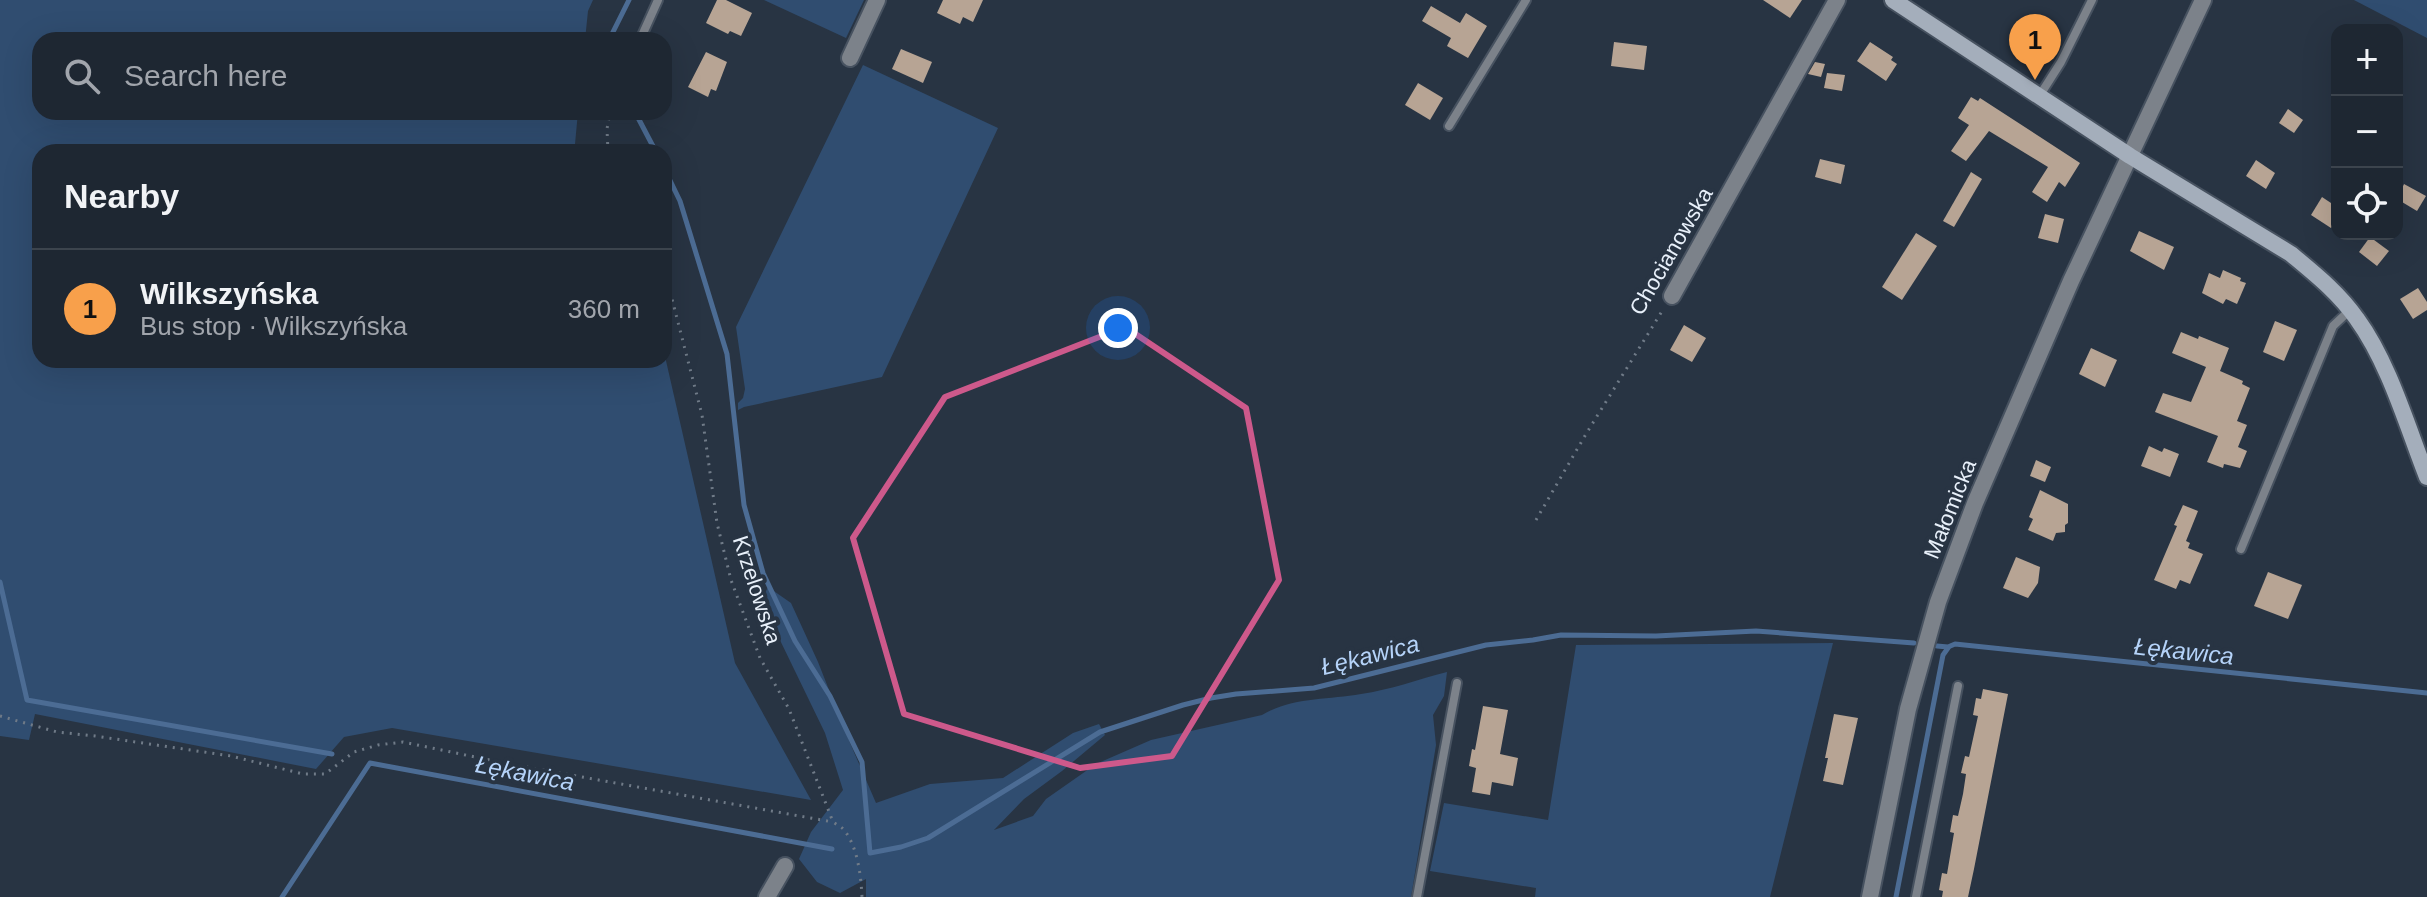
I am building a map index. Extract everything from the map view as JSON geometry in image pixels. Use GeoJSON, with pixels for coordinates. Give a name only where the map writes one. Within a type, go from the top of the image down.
{"type":"FeatureCollection","features":[{"type":"Feature","properties":{"kind":"street"},"geometry":{"type":"LineString","coordinates":[[850,58],[877,0]]}},
{"type":"Feature","properties":{"kind":"street","name":"Chocianowska"},"geometry":{"type":"LineString","coordinates":[[1672,296],[1837,0]]}},
{"type":"Feature","properties":{"kind":"street"},"geometry":{"type":"LineString","coordinates":[[1893,0],[2130,156],[2291,254],[2329,287],[2350,310],[2374,346],[2427,477]]}},
{"type":"Feature","properties":{"kind":"street","name":"Małomicka"},"geometry":{"type":"LineString","coordinates":[[1874,896],[1908,709],[1938,602],[1975,503],[2071,281],[2203,0]]}},
{"type":"Feature","properties":{"kind":"street"},"geometry":{"type":"LineString","coordinates":[[767,897],[785,866]]}},
{"type":"Feature","properties":{"kind":"lane"},"geometry":{"type":"LineString","coordinates":[[644,32],[658,0]]}},
{"type":"Feature","properties":{"kind":"lane"},"geometry":{"type":"LineString","coordinates":[[1449,126],[1526,0]]}},
{"type":"Feature","properties":{"kind":"lane"},"geometry":{"type":"LineString","coordinates":[[2040,95],[2061,62],[2092,0]]}},
{"type":"Feature","properties":{"kind":"lane"},"geometry":{"type":"LineString","coordinates":[[2241,549],[2333,326],[2350,310]]}},
{"type":"Feature","properties":{"kind":"lane"},"geometry":{"type":"LineString","coordinates":[[1417,897],[1457,683]]}},
{"type":"Feature","properties":{"kind":"lane"},"geometry":{"type":"LineString","coordinates":[[1916,897],[1958,686]]}},
{"type":"Feature","properties":{"kind":"path"},"geometry":{"type":"LineString","coordinates":[[608,144],[609,120]]}},
{"type":"Feature","properties":{"kind":"path","name":"Chocianowska"},"geometry":{"type":"LineString","coordinates":[[1536,520],[1672,296]]}},
{"type":"Feature","properties":{"kind":"path","name":"Krzelowska"},"geometry":{"type":"LineString","coordinates":[[672,299],[702,415],[717,523],[731,580],[760,658],[789,709],[833,822],[845,830],[854,852],[862,897]]}},
{"type":"Feature","properties":{"kind":"path"},"geometry":{"type":"LineString","coordinates":[[0,716],[57,732],[231,756],[303,774],[325,774],[354,752],[403,742],[833,822]]}},
{"type":"Feature","properties":{"kind":"highlighted area"},"geometry":{"type":"Polygon","coordinates":[[[1125,327],[1246,408],[1279,580],[1172,756],[1080,768],[904,714],[853,538],[945,397],[1125,327]]]}},
{"type":"Feature","properties":{"kind":"shaded area"},"geometry":{"type":"Polygon","coordinates":[[[0,0],[593,0],[588,11],[586,32],[32,32],[32,120],[577,120],[575,144],[32,144],[32,368],[668,368],[735,663],[811,800],[392,728],[344,737],[316,769],[35,714],[29,740],[0,736],[0,0]]]}},
{"type":"Feature","properties":{"kind":"shaded area"},"geometry":{"type":"Polygon","coordinates":[[[764,0],[864,0],[846,38],[764,0]]]}},
{"type":"Feature","properties":{"kind":"shaded area"},"geometry":{"type":"Polygon","coordinates":[[[2354,0],[2427,0],[2427,38],[2354,0]]]}},
{"type":"Feature","properties":{"kind":"shaded area"},"geometry":{"type":"Polygon","coordinates":[[[863,65],[998,128],[882,377],[738,410],[745,389],[736,327],[863,65]]]}},
{"type":"Feature","properties":{"kind":"shaded area"},"geometry":{"type":"Polygon","coordinates":[[[768,587],[791,603],[876,803],[930,784],[1003,778],[1073,733],[1099,724],[1105,735],[1024,799],[994,830],[1033,816],[1046,799],[1096,764],[1151,740],[1262,715],[1298,702],[1372,692],[1447,672],[1444,696],[1433,715],[1436,745],[1411,897],[866,897],[866,879],[840,893],[817,882],[799,859],[811,832],[843,790],[825,733],[761,601],[768,587]]]}},
{"type":"Feature","properties":{"kind":"shaded area"},"geometry":{"type":"Polygon","coordinates":[[[1833,643],[1770,897],[1535,897],[1536,888],[1430,871],[1444,803],[1548,820],[1576,645],[1833,643]]]}},
{"type":"Feature","properties":{"kind":"building"},"geometry":{"type":"Polygon","coordinates":[[[717,0],[726,0],[752,13],[741,36],[730,31],[728,34],[706,23],[717,0]]]}},
{"type":"Feature","properties":{"kind":"building"},"geometry":{"type":"Polygon","coordinates":[[[943,0],[983,0],[973,22],[963,17],[960,24],[937,13],[943,0]]]}},
{"type":"Feature","properties":{"kind":"building"},"geometry":{"type":"Polygon","coordinates":[[[1763,0],[1802,0],[1790,18],[1763,0]]]}},
{"type":"Feature","properties":{"kind":"building"},"geometry":{"type":"Polygon","coordinates":[[[1431,6],[1460,23],[1466,13],[1487,26],[1468,58],[1447,46],[1451,38],[1422,21],[1431,6]]]}},
{"type":"Feature","properties":{"kind":"building"},"geometry":{"type":"Polygon","coordinates":[[[1614,42],[1647,46],[1644,70],[1611,66],[1614,42]]]}},
{"type":"Feature","properties":{"kind":"building"},"geometry":{"type":"Polygon","coordinates":[[[1870,42],[1893,57],[1891,60],[1897,64],[1886,81],[1857,61],[1870,42]]]}},
{"type":"Feature","properties":{"kind":"building"},"geometry":{"type":"Polygon","coordinates":[[[901,49],[932,62],[923,83],[892,69],[901,49]]]}},
{"type":"Feature","properties":{"kind":"building"},"geometry":{"type":"Polygon","coordinates":[[[706,52],[727,62],[716,91],[711,89],[708,97],[688,87],[706,52]]]}},
{"type":"Feature","properties":{"kind":"building"},"geometry":{"type":"Polygon","coordinates":[[[1815,62],[1825,64],[1821,77],[1808,74],[1815,62]]]}},
{"type":"Feature","properties":{"kind":"building"},"geometry":{"type":"Polygon","coordinates":[[[1827,73],[1845,75],[1842,91],[1824,88],[1827,73]]]}},
{"type":"Feature","properties":{"kind":"building"},"geometry":{"type":"Polygon","coordinates":[[[1418,83],[1443,98],[1430,120],[1405,105],[1418,83]]]}},
{"type":"Feature","properties":{"kind":"building"},"geometry":{"type":"Polygon","coordinates":[[[1971,97],[1978,101],[1980,98],[2080,163],[2065,187],[2059,182],[2047,202],[2032,192],[2048,167],[1989,131],[1966,161],[1951,151],[1969,125],[1958,118],[1971,97]]]}},
{"type":"Feature","properties":{"kind":"building"},"geometry":{"type":"Polygon","coordinates":[[[2288,109],[2303,120],[2294,133],[2279,123],[2288,109]]]}},
{"type":"Feature","properties":{"kind":"building"},"geometry":{"type":"Polygon","coordinates":[[[1820,159],[1845,165],[1841,184],[1815,177],[1820,159]]]}},
{"type":"Feature","properties":{"kind":"building"},"geometry":{"type":"Polygon","coordinates":[[[2256,160],[2275,173],[2266,189],[2246,176],[2256,160]]]}},
{"type":"Feature","properties":{"kind":"building"},"geometry":{"type":"Polygon","coordinates":[[[1971,172],[1982,179],[1954,227],[1943,221],[1971,172]]]}},
{"type":"Feature","properties":{"kind":"building"},"geometry":{"type":"Polygon","coordinates":[[[2403,186],[2426,196],[2417,211],[2403,203],[2403,186]]]}},
{"type":"Feature","properties":{"kind":"building"},"geometry":{"type":"Polygon","coordinates":[[[2322,197],[2331,203],[2331,228],[2311,215],[2322,197]]]}},
{"type":"Feature","properties":{"kind":"building"},"geometry":{"type":"Polygon","coordinates":[[[2045,214],[2064,219],[2058,243],[2038,238],[2045,214]]]}},
{"type":"Feature","properties":{"kind":"building"},"geometry":{"type":"Polygon","coordinates":[[[2139,231],[2174,247],[2164,270],[2130,251],[2139,231]]]}},
{"type":"Feature","properties":{"kind":"building"},"geometry":{"type":"Polygon","coordinates":[[[1916,233],[1937,246],[1902,300],[1882,287],[1916,233]]]}},
{"type":"Feature","properties":{"kind":"building"},"geometry":{"type":"Polygon","coordinates":[[[2368,240],[2374,240],[2389,251],[2377,266],[2359,252],[2368,240]]]}},
{"type":"Feature","properties":{"kind":"building"},"geometry":{"type":"Polygon","coordinates":[[[2223,270],[2246,283],[2237,304],[2226,299],[2223,304],[2202,293],[2209,273],[2220,278],[2223,270]]]}},
{"type":"Feature","properties":{"kind":"building"},"geometry":{"type":"Polygon","coordinates":[[[2418,288],[2427,302],[2427,310],[2413,319],[2400,299],[2418,288]]]}},
{"type":"Feature","properties":{"kind":"building"},"geometry":{"type":"Polygon","coordinates":[[[2275,321],[2297,330],[2284,361],[2263,352],[2275,321]]]}},
{"type":"Feature","properties":{"kind":"building"},"geometry":{"type":"Polygon","coordinates":[[[1684,325],[1706,338],[1692,362],[1670,350],[1684,325]]]}},
{"type":"Feature","properties":{"kind":"building"},"geometry":{"type":"Polygon","coordinates":[[[2181,332],[2229,348],[2220,371],[2243,381],[2242,384],[2250,388],[2237,421],[2247,425],[2238,447],[2247,451],[2240,468],[2224,464],[2223,468],[2207,462],[2218,436],[2155,412],[2163,393],[2191,402],[2206,367],[2172,353],[2181,332]]]}},
{"type":"Feature","properties":{"kind":"building"},"geometry":{"type":"Polygon","coordinates":[[[2091,348],[2117,360],[2105,387],[2079,374],[2091,348]]]}},
{"type":"Feature","properties":{"kind":"building"},"geometry":{"type":"Polygon","coordinates":[[[2149,446],[2162,452],[2164,448],[2179,454],[2170,477],[2141,466],[2149,446]]]}},
{"type":"Feature","properties":{"kind":"building"},"geometry":{"type":"Polygon","coordinates":[[[2036,460],[2051,467],[2045,482],[2030,476],[2036,460]]]}},
{"type":"Feature","properties":{"kind":"building"},"geometry":{"type":"Polygon","coordinates":[[[2040,490],[2068,504],[2065,532],[2056,533],[2053,541],[2028,530],[2033,519],[2029,517],[2040,490]]]}},
{"type":"Feature","properties":{"kind":"building"},"geometry":{"type":"Polygon","coordinates":[[[2183,505],[2198,511],[2186,541],[2190,543],[2188,548],[2203,554],[2190,584],[2180,580],[2176,589],[2154,580],[2183,505]]]}},
{"type":"Feature","properties":{"kind":"building"},"geometry":{"type":"Polygon","coordinates":[[[2016,557],[2040,567],[2038,583],[2028,598],[2003,588],[2016,557]]]}},
{"type":"Feature","properties":{"kind":"building"},"geometry":{"type":"Polygon","coordinates":[[[2268,572],[2302,585],[2288,619],[2254,606],[2268,572]]]}},
{"type":"Feature","properties":{"kind":"building"},"geometry":{"type":"Polygon","coordinates":[[[1983,689],[2008,694],[1974,869],[1968,897],[1942,897],[1943,891],[1939,890],[1942,873],[1947,874],[1954,833],[1950,832],[1953,815],[1958,816],[1963,794],[1966,774],[1961,773],[1965,756],[1969,757],[1978,716],[1973,715],[1976,698],[1981,699],[1983,689]]]}},
{"type":"Feature","properties":{"kind":"building"},"geometry":{"type":"Polygon","coordinates":[[[1483,706],[1508,710],[1500,754],[1518,758],[1513,786],[1492,782],[1490,795],[1472,792],[1476,768],[1469,766],[1483,706]]]}},
{"type":"Feature","properties":{"kind":"building"},"geometry":{"type":"Polygon","coordinates":[[[1834,714],[1858,718],[1843,785],[1823,781],[1834,714]]]}},
{"type":"Feature","properties":{"kind":"waterway"},"geometry":{"type":"LineString","coordinates":[[613,32],[629,0]]}},
{"type":"Feature","properties":{"kind":"waterway"},"geometry":{"type":"LineString","coordinates":[[639,120],[652,144]]}},
{"type":"Feature","properties":{"kind":"waterway","name":"Łękawica"},"geometry":{"type":"LineString","coordinates":[[672,184],[680,201],[727,354],[744,505],[763,573],[795,641],[830,696],[862,762],[870,853],[928,838],[1100,732],[1211,698],[1314,688],[1486,645],[1561,635],[1656,636],[1756,631],[1914,643]]}},
{"type":"Feature","properties":{"kind":"waterway"},"geometry":{"type":"LineString","coordinates":[[0,582],[27,700],[332,754]]}},
{"type":"Feature","properties":{"kind":"waterway","name":"Łękawica"},"geometry":{"type":"LineString","coordinates":[[1937,646],[1955,644],[2427,693]]}},
{"type":"Feature","properties":{"kind":"waterway"},"geometry":{"type":"LineString","coordinates":[[1896,897],[1943,655],[1948,648]]}},
{"type":"Feature","properties":{"kind":"waterway","name":"Łękawica"},"geometry":{"type":"LineString","coordinates":[[282,897],[370,763],[832,849]]}},
{"type":"Feature","properties":{"kind":"place","name":"Wilkszyńska"},"geometry":{"type":"Point","coordinates":[2035,80]}}]}
